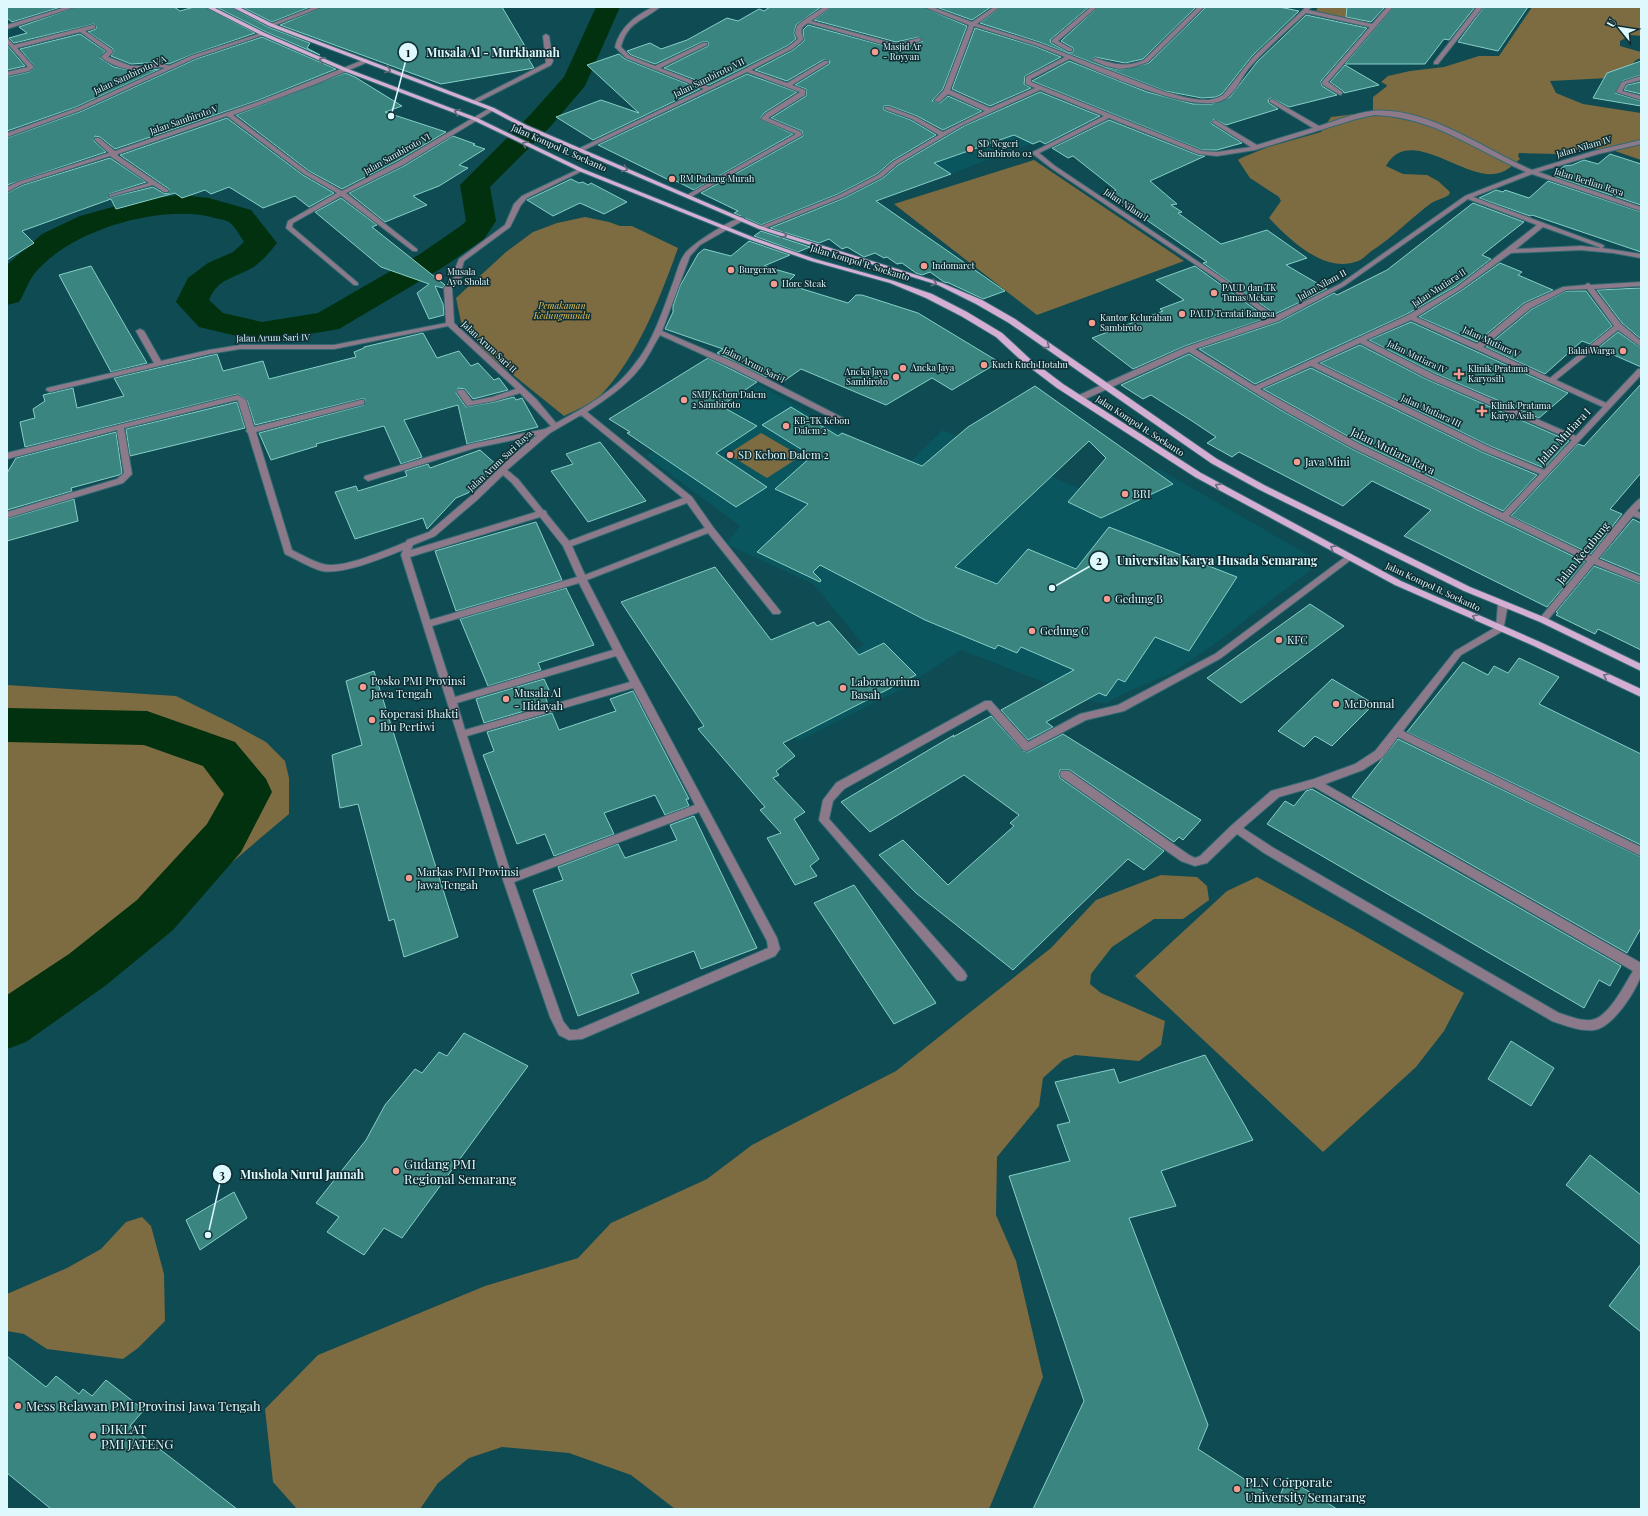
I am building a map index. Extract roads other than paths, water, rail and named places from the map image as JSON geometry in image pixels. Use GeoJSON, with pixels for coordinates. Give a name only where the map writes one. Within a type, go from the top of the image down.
{"type":"FeatureCollection","features":[{"type":"Feature","properties":{"kind":"main road","name":"Jalan Kompol R. Soekanto"},"geometry":{"type":"LineString","coordinates":[[209,7],[263,34],[346,70],[475,119],[581,170],[753,239],[813,260],[892,282],[929,296],[964,314],[1005,328],[1105,386],[1214,461],[1261,487],[1365,540],[1467,589],[1543,620],[1641,668]]}},
{"type":"Feature","properties":{"kind":"main road","name":"Jalan Kompol R. Soekanto"},"geometry":{"type":"LineString","coordinates":[[236,7],[271,25],[492,109],[524,126],[762,228],[940,284],[979,302],[1005,328],[1027,360],[1060,386],[1198,475],[1398,583],[1537,644],[1641,693]]}},
{"type":"Feature","properties":{"kind":"street"},"geometry":{"type":"LineString","coordinates":[[7,27],[72,7]]}},
{"type":"Feature","properties":{"kind":"street"},"geometry":{"type":"LineString","coordinates":[[271,25],[319,7]]}},
{"type":"Feature","properties":{"kind":"street"},"geometry":{"type":"LineString","coordinates":[[657,7],[630,24],[619,40],[618,48],[628,57],[708,89]]}},
{"type":"Feature","properties":{"kind":"street"},"geometry":{"type":"LineString","coordinates":[[806,21],[828,7]]}},
{"type":"Feature","properties":{"kind":"street"},"geometry":{"type":"LineString","coordinates":[[927,7],[972,25],[1052,50],[1136,84],[1168,94],[1208,102],[1223,98],[1248,66],[1307,9],[1372,26]]}},
{"type":"Feature","properties":{"kind":"street"},"geometry":{"type":"LineString","coordinates":[[937,101],[948,91],[972,25],[997,7]]}},
{"type":"Feature","properties":{"kind":"street"},"geometry":{"type":"LineString","coordinates":[[1081,54],[1059,46],[1054,42],[1094,7]]}},
{"type":"Feature","properties":{"kind":"street"},"geometry":{"type":"LineString","coordinates":[[1088,57],[1114,67],[1136,66],[1151,58],[1201,7]]}},
{"type":"Feature","properties":{"kind":"street"},"geometry":{"type":"LineString","coordinates":[[1340,93],[1325,84],[1325,82],[1390,7]]}},
{"type":"Feature","properties":{"kind":"street"},"geometry":{"type":"LineString","coordinates":[[1436,63],[1480,7]]}},
{"type":"Feature","properties":{"kind":"street"},"geometry":{"type":"LineString","coordinates":[[806,21],[896,46],[905,45],[919,40]]}},
{"type":"Feature","properties":{"kind":"street","name":"Jalan Sambiroto VII"},"geometry":{"type":"LineString","coordinates":[[580,150],[708,89],[797,44],[801,39],[798,33],[800,26],[806,21]]}},
{"type":"Feature","properties":{"kind":"street"},"geometry":{"type":"LineString","coordinates":[[13,47],[82,31],[93,27]]}},
{"type":"Feature","properties":{"kind":"street"},"geometry":{"type":"LineString","coordinates":[[82,31],[109,50],[110,52],[104,56],[110,60],[132,68],[143,68],[160,64],[168,67]]}},
{"type":"Feature","properties":{"kind":"street","name":"Jalan Sambiroto V A"},"geometry":{"type":"LineString","coordinates":[[7,135],[79,109],[168,67],[193,57],[263,34]]}},
{"type":"Feature","properties":{"kind":"street"},"geometry":{"type":"LineString","coordinates":[[474,102],[549,64],[550,61],[546,36]]}},
{"type":"Feature","properties":{"kind":"street"},"geometry":{"type":"LineString","coordinates":[[7,40],[31,67],[27,70],[7,74]]}},
{"type":"Feature","properties":{"kind":"street"},"geometry":{"type":"LineString","coordinates":[[655,68],[705,44]]}},
{"type":"Feature","properties":{"kind":"street"},"geometry":{"type":"LineString","coordinates":[[1039,88],[1028,83],[1028,78],[1069,57]]}},
{"type":"Feature","properties":{"kind":"street","name":"Jalan Sambiroto V"},"geometry":{"type":"LineString","coordinates":[[7,190],[20,183],[113,154],[228,114],[346,70],[366,61]]}},
{"type":"Feature","properties":{"kind":"street"},"geometry":{"type":"LineString","coordinates":[[788,85],[826,62]]}},
{"type":"Feature","properties":{"kind":"street"},"geometry":{"type":"LineString","coordinates":[[689,196],[798,136],[799,133],[764,119],[767,115],[803,94],[803,91],[746,70]]}},
{"type":"Feature","properties":{"kind":"street"},"geometry":{"type":"LineString","coordinates":[[1641,78],[1624,83],[1620,92],[1641,98]]}},
{"type":"Feature","properties":{"kind":"street"},"geometry":{"type":"LineString","coordinates":[[762,228],[841,196],[880,176],[895,163],[961,124],[1039,88]]}},
{"type":"Feature","properties":{"kind":"street","name":"Jalan Berlian Raya"},"geometry":{"type":"LineString","coordinates":[[1039,88],[1110,115],[1201,153],[1221,154],[1255,147],[1373,113],[1399,115],[1422,120],[1532,172],[1641,209]]}},
{"type":"Feature","properties":{"kind":"street"},"geometry":{"type":"LineString","coordinates":[[948,91],[991,111]]}},
{"type":"Feature","properties":{"kind":"street"},"geometry":{"type":"LineString","coordinates":[[1272,101],[1318,128]]}},
{"type":"Feature","properties":{"kind":"street"},"geometry":{"type":"LineString","coordinates":[[887,108],[914,118],[944,135]]}},
{"type":"Feature","properties":{"kind":"street","name":"Jalan Sambiroto VI"},"geometry":{"type":"LineString","coordinates":[[356,284],[290,228],[290,222],[308,210],[343,194],[416,156],[492,109]]}},
{"type":"Feature","properties":{"kind":"street"},"geometry":{"type":"LineString","coordinates":[[228,114],[306,173],[343,194],[415,250]]}},
{"type":"Feature","properties":{"kind":"street","name":"Jalan Nilam I"},"geometry":{"type":"LineString","coordinates":[[1110,115],[1035,153],[1057,170],[1216,276],[1275,319]]}},
{"type":"Feature","properties":{"kind":"street"},"geometry":{"type":"LineString","coordinates":[[1215,122],[1255,147]]}},
{"type":"Feature","properties":{"kind":"street"},"geometry":{"type":"LineString","coordinates":[[97,139],[113,154],[166,191]]}},
{"type":"Feature","properties":{"kind":"street","name":"Jalan Nilam IV"},"geometry":{"type":"LineString","coordinates":[[1532,172],[1596,152],[1641,142]]}},
{"type":"Feature","properties":{"kind":"street","name":"Jalan Arum Sari II"},"geometry":{"type":"LineString","coordinates":[[556,427],[520,390],[450,324],[448,288],[461,274],[462,270],[458,269],[461,260],[508,226],[511,222],[512,213],[520,201],[581,170]]}},
{"type":"Feature","properties":{"kind":"street","name":"Jalan Nilam II"},"geometry":{"type":"LineString","coordinates":[[1080,398],[1190,349],[1275,319],[1342,285],[1467,198],[1532,172]]}},
{"type":"Feature","properties":{"kind":"street"},"geometry":{"type":"LineString","coordinates":[[111,196],[155,183]]}},
{"type":"Feature","properties":{"kind":"street"},"geometry":{"type":"LineString","coordinates":[[1467,198],[1613,251]]}},
{"type":"Feature","properties":{"kind":"street","name":"Jalan Arum Sari Raya"},"geometry":{"type":"LineString","coordinates":[[120,426],[235,397],[242,400],[250,431],[288,552],[323,568],[332,568],[369,561],[410,542],[432,534],[504,471],[514,458],[547,431],[582,412],[607,395],[638,366],[658,332],[687,255],[698,244],[742,219]]}},
{"type":"Feature","properties":{"kind":"street","name":"Jalan Mutiara II"},"geometry":{"type":"LineString","coordinates":[[1254,389],[1411,317],[1459,288],[1541,225]]}},
{"type":"Feature","properties":{"kind":"street"},"geometry":{"type":"LineString","coordinates":[[1509,251],[1581,248],[1613,251],[1641,256]]}},
{"type":"Feature","properties":{"kind":"street"},"geometry":{"type":"LineString","coordinates":[[1478,347],[1528,306],[1565,288],[1641,284]]}},
{"type":"Feature","properties":{"kind":"street"},"geometry":{"type":"LineString","coordinates":[[1588,286],[1618,326],[1641,345]]}},
{"type":"Feature","properties":{"kind":"street","name":"Jalan Mutiara V"},"geometry":{"type":"LineString","coordinates":[[1411,317],[1606,406]]}},
{"type":"Feature","properties":{"kind":"street","name":"Jalan Arum Sari IV"},"geometry":{"type":"LineString","coordinates":[[50,390],[209,352],[232,348],[269,346],[303,348],[334,347],[450,324]]}},
{"type":"Feature","properties":{"kind":"street"},"geometry":{"type":"LineString","coordinates":[[1551,381],[1618,326]]}},
{"type":"Feature","properties":{"kind":"street"},"geometry":{"type":"LineString","coordinates":[[140,331],[159,365]]}},
{"type":"Feature","properties":{"kind":"street","name":"Jalan Arum Sari I"},"geometry":{"type":"LineString","coordinates":[[658,332],[733,364],[841,419]]}},
{"type":"Feature","properties":{"kind":"street","name":"Jalan Mutiara IV"},"geometry":{"type":"LineString","coordinates":[[1360,340],[1430,376],[1577,439]]}},
{"type":"Feature","properties":{"kind":"street","name":"Jalan Mutiara Raya"},"geometry":{"type":"LineString","coordinates":[[1190,349],[1288,409],[1356,446],[1593,560],[1641,580]]}},
{"type":"Feature","properties":{"kind":"street","name":"Jalan Mutiara III"},"geometry":{"type":"LineString","coordinates":[[1311,363],[1479,445],[1545,473]]}},
{"type":"Feature","properties":{"kind":"street","name":"Jalan Mutiara I"},"geometry":{"type":"LineString","coordinates":[[1504,517],[1606,406],[1641,371]]}},
{"type":"Feature","properties":{"kind":"street"},"geometry":{"type":"LineString","coordinates":[[461,392],[470,404],[494,399],[520,390]]}},
{"type":"Feature","properties":{"kind":"street"},"geometry":{"type":"LineString","coordinates":[[250,431],[361,402]]}},
{"type":"Feature","properties":{"kind":"street"},"geometry":{"type":"LineString","coordinates":[[582,412],[689,499],[710,529],[776,612]]}},
{"type":"Feature","properties":{"kind":"street"},"geometry":{"type":"LineString","coordinates":[[7,456],[120,426],[128,474],[120,481],[7,515]]}},
{"type":"Feature","properties":{"kind":"street"},"geometry":{"type":"LineString","coordinates":[[368,478],[474,446],[547,431]]}},
{"type":"Feature","properties":{"kind":"street"},"geometry":{"type":"LineString","coordinates":[[410,542],[405,555],[463,734],[508,880],[560,1028],[568,1035],[578,1035],[771,954],[774,949],[773,940],[619,652],[582,579],[568,545],[543,513],[515,481],[504,471]]}},
{"type":"Feature","properties":{"kind":"street"},"geometry":{"type":"LineString","coordinates":[[568,545],[689,499]]}},
{"type":"Feature","properties":{"kind":"street","name":"Jalan Kecubung"},"geometry":{"type":"LineString","coordinates":[[1543,620],[1641,500]]}},
{"type":"Feature","properties":{"kind":"street"},"geometry":{"type":"LineString","coordinates":[[1631,512],[1641,516]]}},
{"type":"Feature","properties":{"kind":"street"},"geometry":{"type":"LineString","coordinates":[[405,555],[543,513]]}},
{"type":"Feature","properties":{"kind":"street"},"geometry":{"type":"LineString","coordinates":[[427,624],[582,579],[710,529]]}},
{"type":"Feature","properties":{"kind":"street"},"geometry":{"type":"LineString","coordinates":[[961,976],[824,820],[828,800],[840,786],[988,704],[1027,747],[1083,717],[1121,708],[1218,656],[1349,557]]}},
{"type":"Feature","properties":{"kind":"street"},"geometry":{"type":"LineString","coordinates":[[1065,774],[1185,858],[1195,862],[1203,860],[1236,828],[1275,794],[1315,783],[1358,767],[1379,754],[1458,653],[1500,629],[1503,604]]}},
{"type":"Feature","properties":{"kind":"street"},"geometry":{"type":"LineString","coordinates":[[452,701],[619,652]]}},
{"type":"Feature","properties":{"kind":"street"},"geometry":{"type":"LineString","coordinates":[[463,734],[636,684]]}},
{"type":"Feature","properties":{"kind":"street"},"geometry":{"type":"LineString","coordinates":[[1396,732],[1641,852]]}},
{"type":"Feature","properties":{"kind":"street"},"geometry":{"type":"LineString","coordinates":[[1236,828],[1268,850],[1556,1017],[1582,1024],[1598,1025],[1608,1016],[1640,969],[1315,783]]}},
{"type":"Feature","properties":{"kind":"street"},"geometry":{"type":"LineString","coordinates":[[508,880],[701,807]]}},
{"type":"Feature","properties":{"kind":"waterway"},"geometry":{"type":"LineString","coordinates":[[7,295],[21,268],[53,241],[91,222],[138,209],[180,204],[209,207],[240,216],[261,243],[244,259],[219,270],[199,285],[192,302],[211,320],[262,332],[327,322],[431,261],[473,232],[481,221],[475,185],[540,121],[576,80],[608,7]]}},
{"type":"Feature","properties":{"kind":"waterway"},"geometry":{"type":"LineString","coordinates":[[7,725],[147,728],[219,754],[249,792],[224,838],[155,915],[87,970],[7,1025]]}},
{"type":"Feature","properties":{"kind":"place","name":"Masjid Ar - Royyan"},"geometry":{"type":"Point","coordinates":[875,52]}},
{"type":"Feature","properties":{"kind":"place","name":"Musala Al - Murkhamah"},"geometry":{"type":"Point","coordinates":[391,116]}},
{"type":"Feature","properties":{"kind":"place","name":"SD Negeri Sambiroto 02"},"geometry":{"type":"Point","coordinates":[970,149]}},
{"type":"Feature","properties":{"kind":"place","name":"RM Padang Murah"},"geometry":{"type":"Point","coordinates":[672,179]}},
{"type":"Feature","properties":{"kind":"place","name":"Indomaret"},"geometry":{"type":"Point","coordinates":[924,266]}},
{"type":"Feature","properties":{"kind":"place","name":"Burgerax"},"geometry":{"type":"Point","coordinates":[731,270]}},
{"type":"Feature","properties":{"kind":"place","name":"Musala Ayo Sholat"},"geometry":{"type":"Point","coordinates":[439,277]}},
{"type":"Feature","properties":{"kind":"place","name":"Hore Steak"},"geometry":{"type":"Point","coordinates":[774,284]}},
{"type":"Feature","properties":{"kind":"place","name":"PAUD dan TK Tunas Mekar"},"geometry":{"type":"Point","coordinates":[1214,293]}},
{"type":"Feature","properties":{"kind":"place","name":"PAUD Teratai Bangsa"},"geometry":{"type":"Point","coordinates":[1182,314]}},
{"type":"Feature","properties":{"kind":"place","name":"Kantor Kelurahan Sambiroto"},"geometry":{"type":"Point","coordinates":[1092,323]}},
{"type":"Feature","properties":{"kind":"place","name":"Balai Warga"},"geometry":{"type":"Point","coordinates":[1623,351]}},
{"type":"Feature","properties":{"kind":"place","name":"Kuch Kuch Hotahu"},"geometry":{"type":"Point","coordinates":[984,365]}},
{"type":"Feature","properties":{"kind":"place","name":"Aneka Jaya"},"geometry":{"type":"Point","coordinates":[903,368]}},
{"type":"Feature","properties":{"kind":"place","name":"Klinik Pratama Karyosih"},"geometry":{"type":"Point","coordinates":[1459,374]}},
{"type":"Feature","properties":{"kind":"place","name":"Aneka Jaya Sambiroto"},"geometry":{"type":"Point","coordinates":[896,377]}},
{"type":"Feature","properties":{"kind":"place","name":"SMP Kebon Dalem 2 Sambiroto"},"geometry":{"type":"Point","coordinates":[684,400]}},
{"type":"Feature","properties":{"kind":"place","name":"Klinik Pratama Karyo Asih"},"geometry":{"type":"Point","coordinates":[1482,411]}},
{"type":"Feature","properties":{"kind":"place","name":"KB-TK Kebon Dalem 2"},"geometry":{"type":"Point","coordinates":[786,426]}},
{"type":"Feature","properties":{"kind":"place","name":"SD Kebon Dalem 2"},"geometry":{"type":"Point","coordinates":[730,455]}},
{"type":"Feature","properties":{"kind":"place","name":"Java Mini"},"geometry":{"type":"Point","coordinates":[1297,462]}},
{"type":"Feature","properties":{"kind":"place","name":"BRI"},"geometry":{"type":"Point","coordinates":[1125,494]}},
{"type":"Feature","properties":{"kind":"place","name":"Universitas Karya Husada Semarang"},"geometry":{"type":"Point","coordinates":[1052,588]}},
{"type":"Feature","properties":{"kind":"place","name":"Gedung B"},"geometry":{"type":"Point","coordinates":[1107,599]}},
{"type":"Feature","properties":{"kind":"place","name":"Gedung C"},"geometry":{"type":"Point","coordinates":[1032,631]}},
{"type":"Feature","properties":{"kind":"place","name":"KFC"},"geometry":{"type":"Point","coordinates":[1279,640]}},
{"type":"Feature","properties":{"kind":"place","name":"Posko PMI Provinsi Jawa Tengah"},"geometry":{"type":"Point","coordinates":[363,687]}},
{"type":"Feature","properties":{"kind":"place","name":"Laboratorium Basah"},"geometry":{"type":"Point","coordinates":[843,688]}},
{"type":"Feature","properties":{"kind":"place","name":"Musala Al - Hidayah"},"geometry":{"type":"Point","coordinates":[506,699]}},
{"type":"Feature","properties":{"kind":"place","name":"McDonnal"},"geometry":{"type":"Point","coordinates":[1336,704]}},
{"type":"Feature","properties":{"kind":"place","name":"Koperasi Bhakti Ibu Pertiwi"},"geometry":{"type":"Point","coordinates":[372,720]}},
{"type":"Feature","properties":{"kind":"place","name":"Markas PMI Provinsi Jawa Tengah"},"geometry":{"type":"Point","coordinates":[409,878]}},
{"type":"Feature","properties":{"kind":"place","name":"Gudang PMI Regional Semarang"},"geometry":{"type":"Point","coordinates":[396,1171]}},
{"type":"Feature","properties":{"kind":"place","name":"Mushola Nurul Jannah"},"geometry":{"type":"Point","coordinates":[208,1235]}},
{"type":"Feature","properties":{"kind":"place","name":"Mess Relawan PMI Provinsi Jawa Tengah"},"geometry":{"type":"Point","coordinates":[18,1406]}},
{"type":"Feature","properties":{"kind":"place","name":"DIKLAT PMI JATENG"},"geometry":{"type":"Point","coordinates":[93,1436]}},
{"type":"Feature","properties":{"kind":"place","name":"PLN Corporate University Semarang"},"geometry":{"type":"Point","coordinates":[1237,1489]}},
{"type":"Feature","properties":{"kind":"park label","name":"Pemakaman Kedungmundu"},"geometry":{"type":"Point","coordinates":[562,312]}}]}
